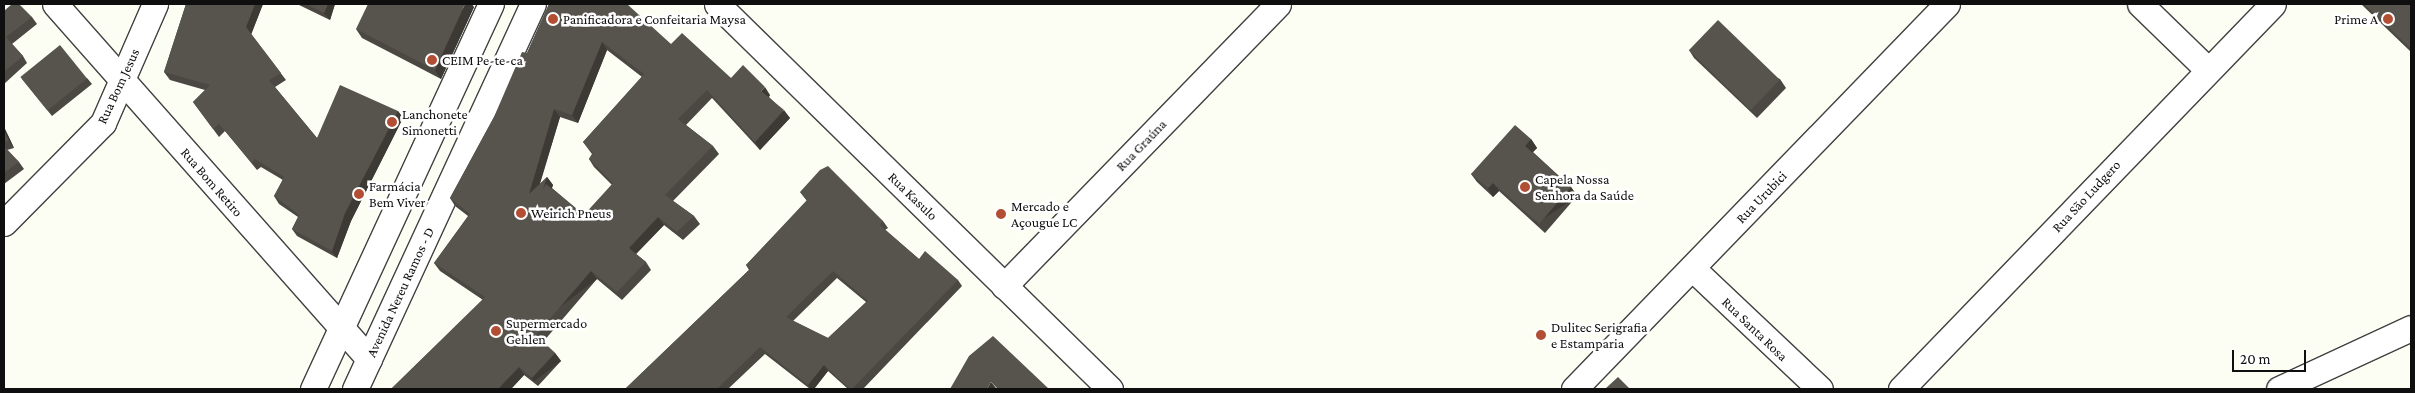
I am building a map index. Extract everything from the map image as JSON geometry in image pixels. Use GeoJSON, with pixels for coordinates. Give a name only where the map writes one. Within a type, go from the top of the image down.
{"type":"FeatureCollection","features":[{"type":"Feature","properties":{"kind":"street","name":"Rua Bom Retiro"},"geometry":{"type":"LineString","coordinates":[[55,4],[369,359]]}},
{"type":"Feature","properties":{"kind":"street","name":"Rua Bom Jesus"},"geometry":{"type":"LineString","coordinates":[[4,223],[103,123],[155,4]]}},
{"type":"Feature","properties":{"kind":"street"},"geometry":{"type":"LineString","coordinates":[[318,387],[341,329],[491,4]]}},
{"type":"Feature","properties":{"kind":"street","name":"Avenida Nereu Ramos - D"},"geometry":{"type":"LineString","coordinates":[[355,389],[533,4]]}},
{"type":"Feature","properties":{"kind":"street","name":"Rua Kasulo"},"geometry":{"type":"LineString","coordinates":[[717,4],[1110,389]]}},
{"type":"Feature","properties":{"kind":"street","name":"Rua Graúna"},"geometry":{"type":"LineString","coordinates":[[1004,286],[1278,4]]}},
{"type":"Feature","properties":{"kind":"street","name":"Rua Urubici"},"geometry":{"type":"LineString","coordinates":[[1574,389],[1947,4]]}},
{"type":"Feature","properties":{"kind":"street"},"geometry":{"type":"LineString","coordinates":[[2140,4],[2207,69]]}},
{"type":"Feature","properties":{"kind":"street","name":"Rua São Ludgero"},"geometry":{"type":"LineString","coordinates":[[1901,389],[2207,69],[2273,4]]}},
{"type":"Feature","properties":{"kind":"street","name":"Rua Santa Rosa"},"geometry":{"type":"LineString","coordinates":[[1692,268],[1820,389]]}},
{"type":"Feature","properties":{"kind":"street"},"geometry":{"type":"LineString","coordinates":[[2279,389],[2411,328]]}},
{"type":"Feature","properties":{"kind":"building"},"geometry":{"type":"Polygon","coordinates":[[[12,4],[19,4],[32,17],[6,37],[23,56],[4,72],[4,11],[12,4]]]}},
{"type":"Feature","properties":{"kind":"building"},"geometry":{"type":"Polygon","coordinates":[[[186,4],[255,4],[246,27],[281,73],[269,80],[317,138],[340,85],[398,111],[345,213],[332,251],[292,229],[299,215],[274,196],[284,177],[255,159],[252,163],[219,124],[213,129],[193,102],[210,85],[164,72],[186,4]]]}},
{"type":"Feature","properties":{"kind":"building"},"geometry":{"type":"Polygon","coordinates":[[[306,4],[328,4],[324,13],[306,4]]]}},
{"type":"Feature","properties":{"kind":"building","name":"CEIM Pe-te-ca"},"geometry":{"type":"Polygon","coordinates":[[[368,4],[465,4],[435,70],[356,29],[368,4]]]}},
{"type":"Feature","properties":{"kind":"building"},"geometry":{"type":"Polygon","coordinates":[[[549,4],[627,4],[671,44],[682,33],[731,78],[743,65],[765,87],[761,91],[784,110],[755,142],[707,90],[678,119],[713,146],[665,195],[694,216],[677,232],[658,217],[629,248],[646,262],[617,292],[591,271],[536,335],[555,353],[532,378],[519,367],[498,389],[391,389],[485,297],[434,263],[470,214],[450,198],[494,117],[522,52],[527,53],[549,4]],[[602,42],[572,115],[554,109],[529,194],[547,177],[543,189],[546,184],[584,215],[613,183],[589,159],[593,153],[583,142],[644,74],[602,42]]]}},
{"type":"Feature","properties":{"kind":"building"},"geometry":{"type":"Polygon","coordinates":[[[2364,4],[2411,4],[2411,49],[2364,4]]]}},
{"type":"Feature","properties":{"kind":"building"},"geometry":{"type":"Polygon","coordinates":[[[1718,20],[1780,80],[1751,110],[1689,50],[1718,20]]]}},
{"type":"Feature","properties":{"kind":"building"},"geometry":{"type":"Polygon","coordinates":[[[60,45],[87,78],[47,111],[20,77],[60,45]]]}},
{"type":"Feature","properties":{"kind":"building","name":"Capela Nossa Senhora da Saúde"},"geometry":{"type":"Polygon","coordinates":[[[1515,125],[1531,139],[1525,146],[1571,187],[1539,224],[1493,183],[1488,188],[1471,174],[1515,125]]]}},
{"type":"Feature","properties":{"kind":"building"},"geometry":{"type":"Polygon","coordinates":[[[4,130],[9,141],[4,142],[4,130]]]}},
{"type":"Feature","properties":{"kind":"building"},"geometry":{"type":"Polygon","coordinates":[[[4,146],[19,162],[4,173],[4,146]]]}},
{"type":"Feature","properties":{"kind":"building"},"geometry":{"type":"Polygon","coordinates":[[[828,166],[883,221],[880,225],[919,259],[925,251],[958,280],[852,389],[824,365],[808,385],[760,347],[717,389],[625,389],[750,269],[746,265],[807,200],[800,192],[820,170],[828,166]],[[833,271],[786,317],[828,338],[868,301],[833,271]]]}},
{"type":"Feature","properties":{"kind":"building"},"geometry":{"type":"Polygon","coordinates":[[[993,336],[1049,389],[998,389],[991,382],[987,389],[950,389],[969,356],[993,336]]]}},
{"type":"Feature","properties":{"kind":"building"},"geometry":{"type":"Polygon","coordinates":[[[1618,377],[1630,389],[1605,389],[1618,377]]]}},
{"type":"Feature","properties":{"kind":"place","name":"Panificadora e Confeitaria Maysa"},"geometry":{"type":"Point","coordinates":[553,19]}},
{"type":"Feature","properties":{"kind":"place","name":"Prime A"},"geometry":{"type":"Point","coordinates":[2388,19]}},
{"type":"Feature","properties":{"kind":"place","name":"CEIM Pe-te-ca"},"geometry":{"type":"Point","coordinates":[432,60]}},
{"type":"Feature","properties":{"kind":"place","name":"Lanchonete Simonetti"},"geometry":{"type":"Point","coordinates":[392,122]}},
{"type":"Feature","properties":{"kind":"place","name":"Capela Nossa Senhora da Saúde"},"geometry":{"type":"Point","coordinates":[1525,187]}},
{"type":"Feature","properties":{"kind":"place","name":"Farmácia Bem Viver"},"geometry":{"type":"Point","coordinates":[359,194]}},
{"type":"Feature","properties":{"kind":"place","name":"Weirich Pneus"},"geometry":{"type":"Point","coordinates":[521,213]}},
{"type":"Feature","properties":{"kind":"place","name":"Mercado e Açougue LC"},"geometry":{"type":"Point","coordinates":[1001,214]}},
{"type":"Feature","properties":{"kind":"place","name":"Supermercado Gehlen"},"geometry":{"type":"Point","coordinates":[496,331]}},
{"type":"Feature","properties":{"kind":"place","name":"Dulitec Serigrafia e Estamparia"},"geometry":{"type":"Point","coordinates":[1541,335]}}]}
